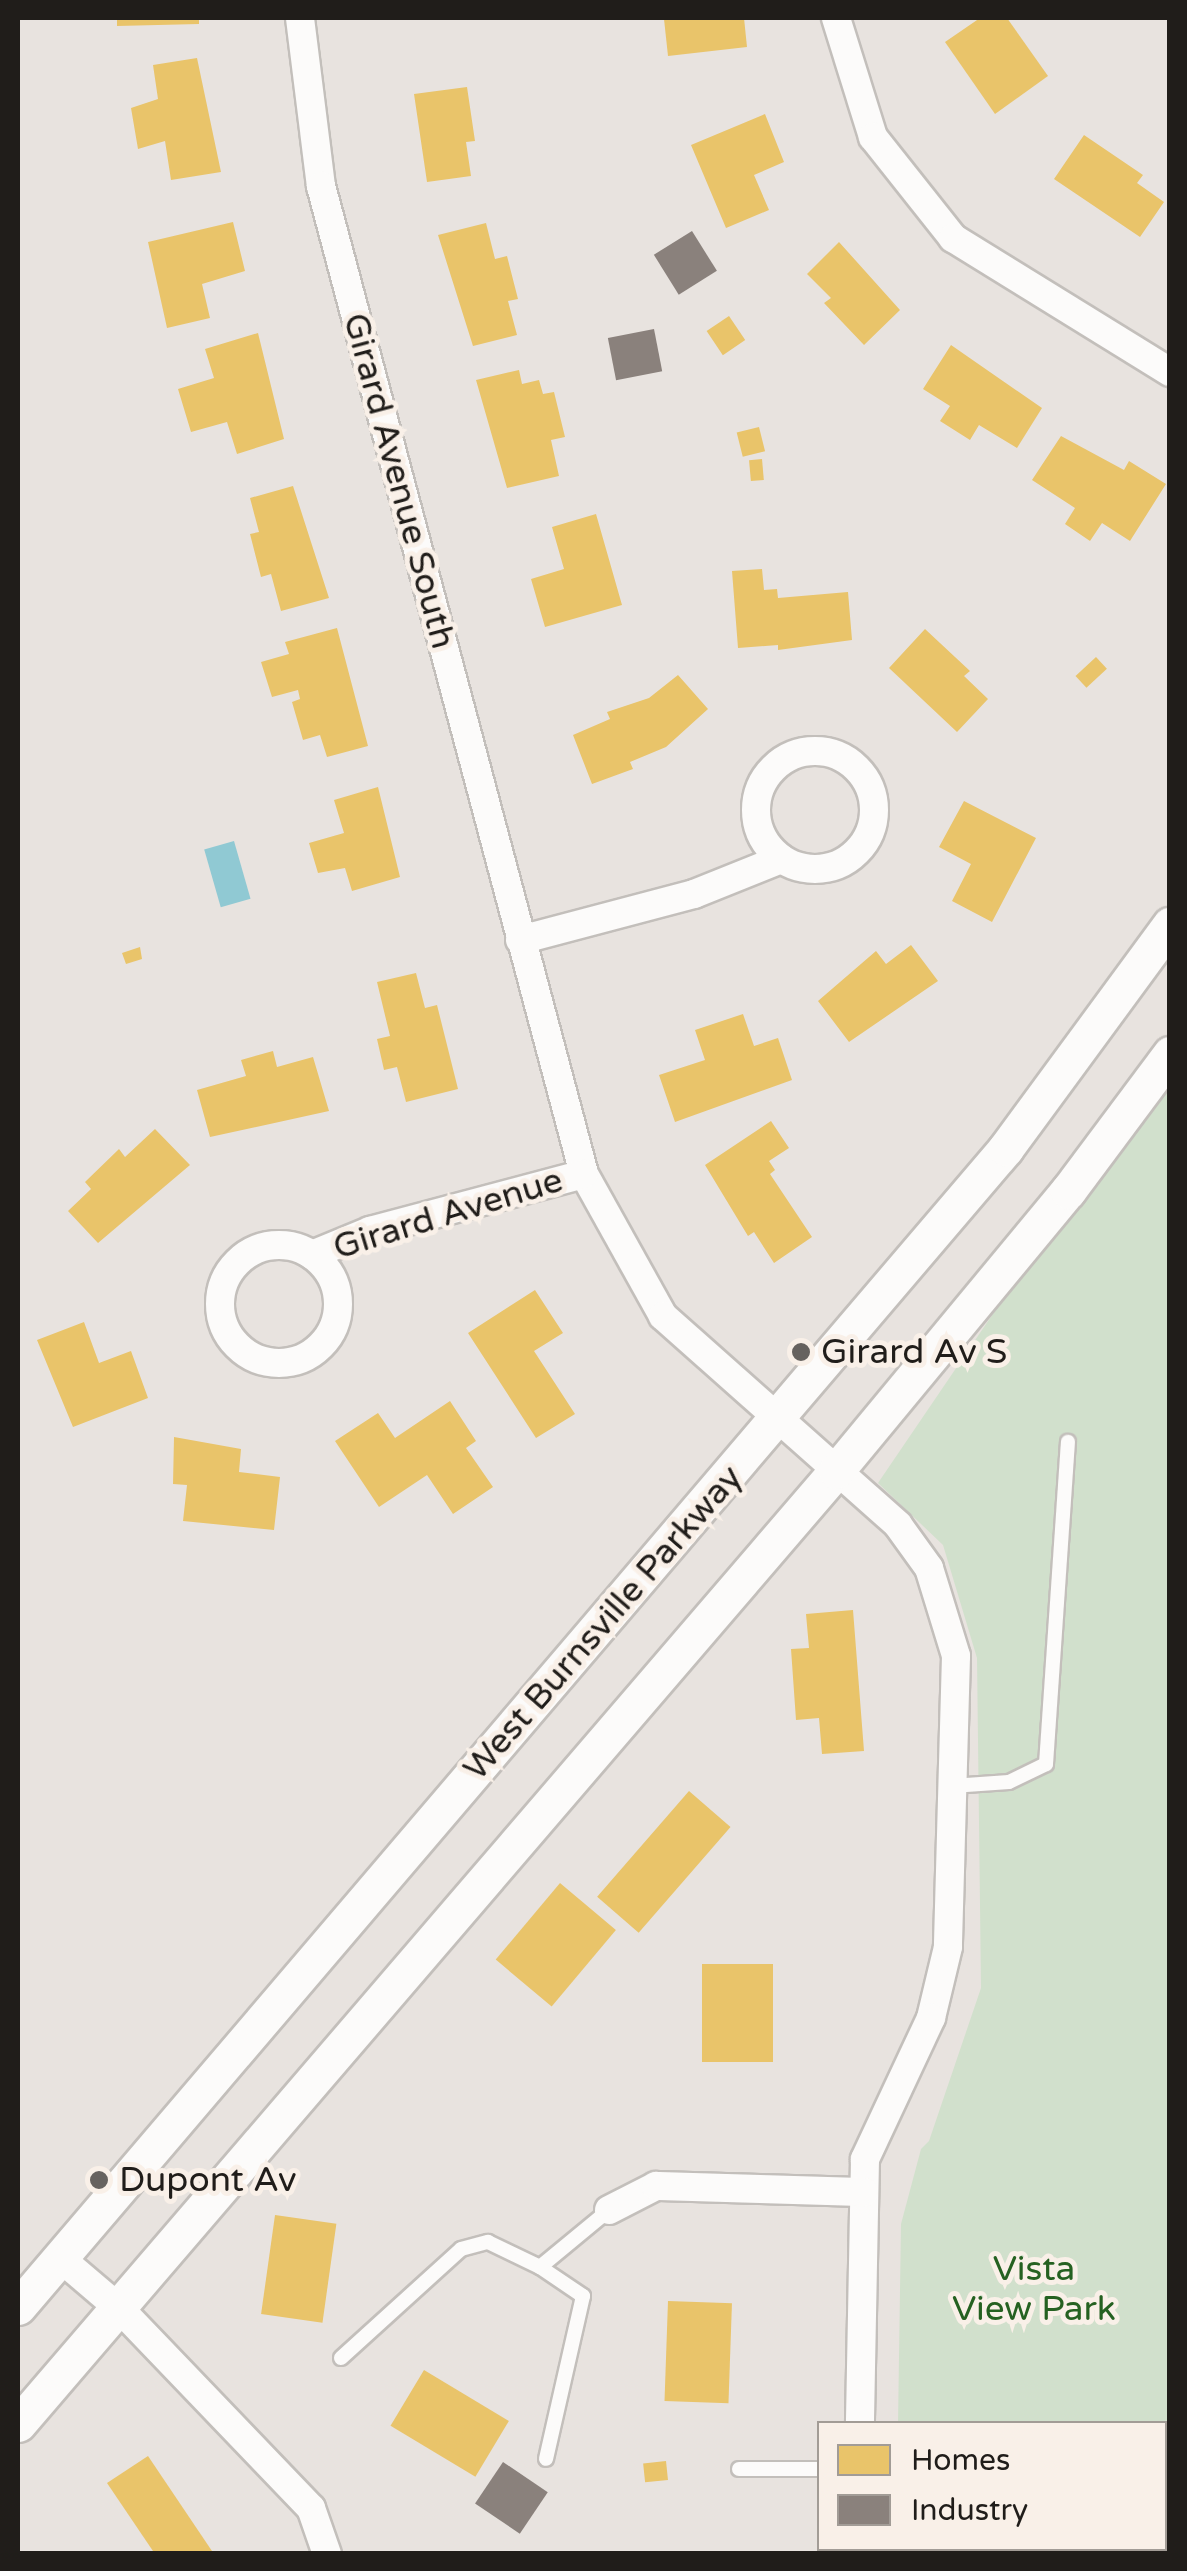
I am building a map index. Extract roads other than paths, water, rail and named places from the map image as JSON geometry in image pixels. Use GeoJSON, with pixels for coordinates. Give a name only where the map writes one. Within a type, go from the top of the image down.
{"type":"FeatureCollection","features":[{"type":"Feature","properties":{"kind":"street","name":"Girard Avenue South"},"geometry":{"type":"LineString","coordinates":[[300,18],[321,186],[584,1174],[663,1316],[898,1524],[929,1568],[956,1656],[948,1947],[931,2018],[865,2159],[860,2421]]}},
{"type":"Feature","properties":{"kind":"street"},"geometry":{"type":"LineString","coordinates":[[836,18],[873,137],[953,238],[1170,372]]}},
{"type":"Feature","properties":{"kind":"street"},"geometry":{"type":"LineString","coordinates":[[520,940],[694,894],[782,859],[798,867],[835,866],[864,844],[872,827],[871,790],[848,761],[809,751],[789,757],[767,777],[756,806],[758,826],[782,859]]}},
{"type":"Feature","properties":{"kind":"street","name":"West Burnsville Parkway"},"geometry":{"type":"LineString","coordinates":[[18,2307],[1006,1148],[1170,925]]}},
{"type":"Feature","properties":{"kind":"street"},"geometry":{"type":"LineString","coordinates":[[18,2424],[836,1471],[1068,1191],[1170,1054]]}},
{"type":"Feature","properties":{"kind":"street","name":"Girard Avenue"},"geometry":{"type":"LineString","coordinates":[[312,1255],[326,1268],[339,1302],[328,1338],[299,1360],[262,1361],[246,1353],[222,1320],[225,1280],[253,1251],[293,1247],[312,1255],[370,1231],[584,1174]]}},
{"type":"Feature","properties":{"kind":"street"},"geometry":{"type":"LineString","coordinates":[[609,2210],[656,2186],[864,2192]]}},
{"type":"Feature","properties":{"kind":"street"},"geometry":{"type":"LineString","coordinates":[[60,2258],[120,2309],[311,2508],[327,2554]]}},
{"type":"Feature","properties":{"kind":"lane"},"geometry":{"type":"LineString","coordinates":[[952,1786],[1009,1782],[1046,1764],[1068,1442]]}},
{"type":"Feature","properties":{"kind":"lane"},"geometry":{"type":"LineString","coordinates":[[540,2268],[609,2210]]}},
{"type":"Feature","properties":{"kind":"lane"},"geometry":{"type":"LineString","coordinates":[[340,2358],[460,2249],[488,2242],[540,2268],[583,2296],[546,2459]]}},
{"type":"Feature","properties":{"kind":"lane"},"geometry":{"type":"LineString","coordinates":[[738,2469],[817,2469]]}},
{"type":"Feature","properties":{"kind":"water"},"geometry":{"type":"Polygon","coordinates":[[[234,841],[251,899],[221,907],[204,850],[234,841]]]}},
{"type":"Feature","properties":{"kind":"place","name":"Girard Av S"},"geometry":{"type":"Point","coordinates":[801,1352]}},
{"type":"Feature","properties":{"kind":"place","name":"Dupont Av"},"geometry":{"type":"Point","coordinates":[99,2180]}},
{"type":"Feature","properties":{"kind":"park label","name":"Vista View Park"},"geometry":{"type":"Point","coordinates":[1034,2289]}}]}
